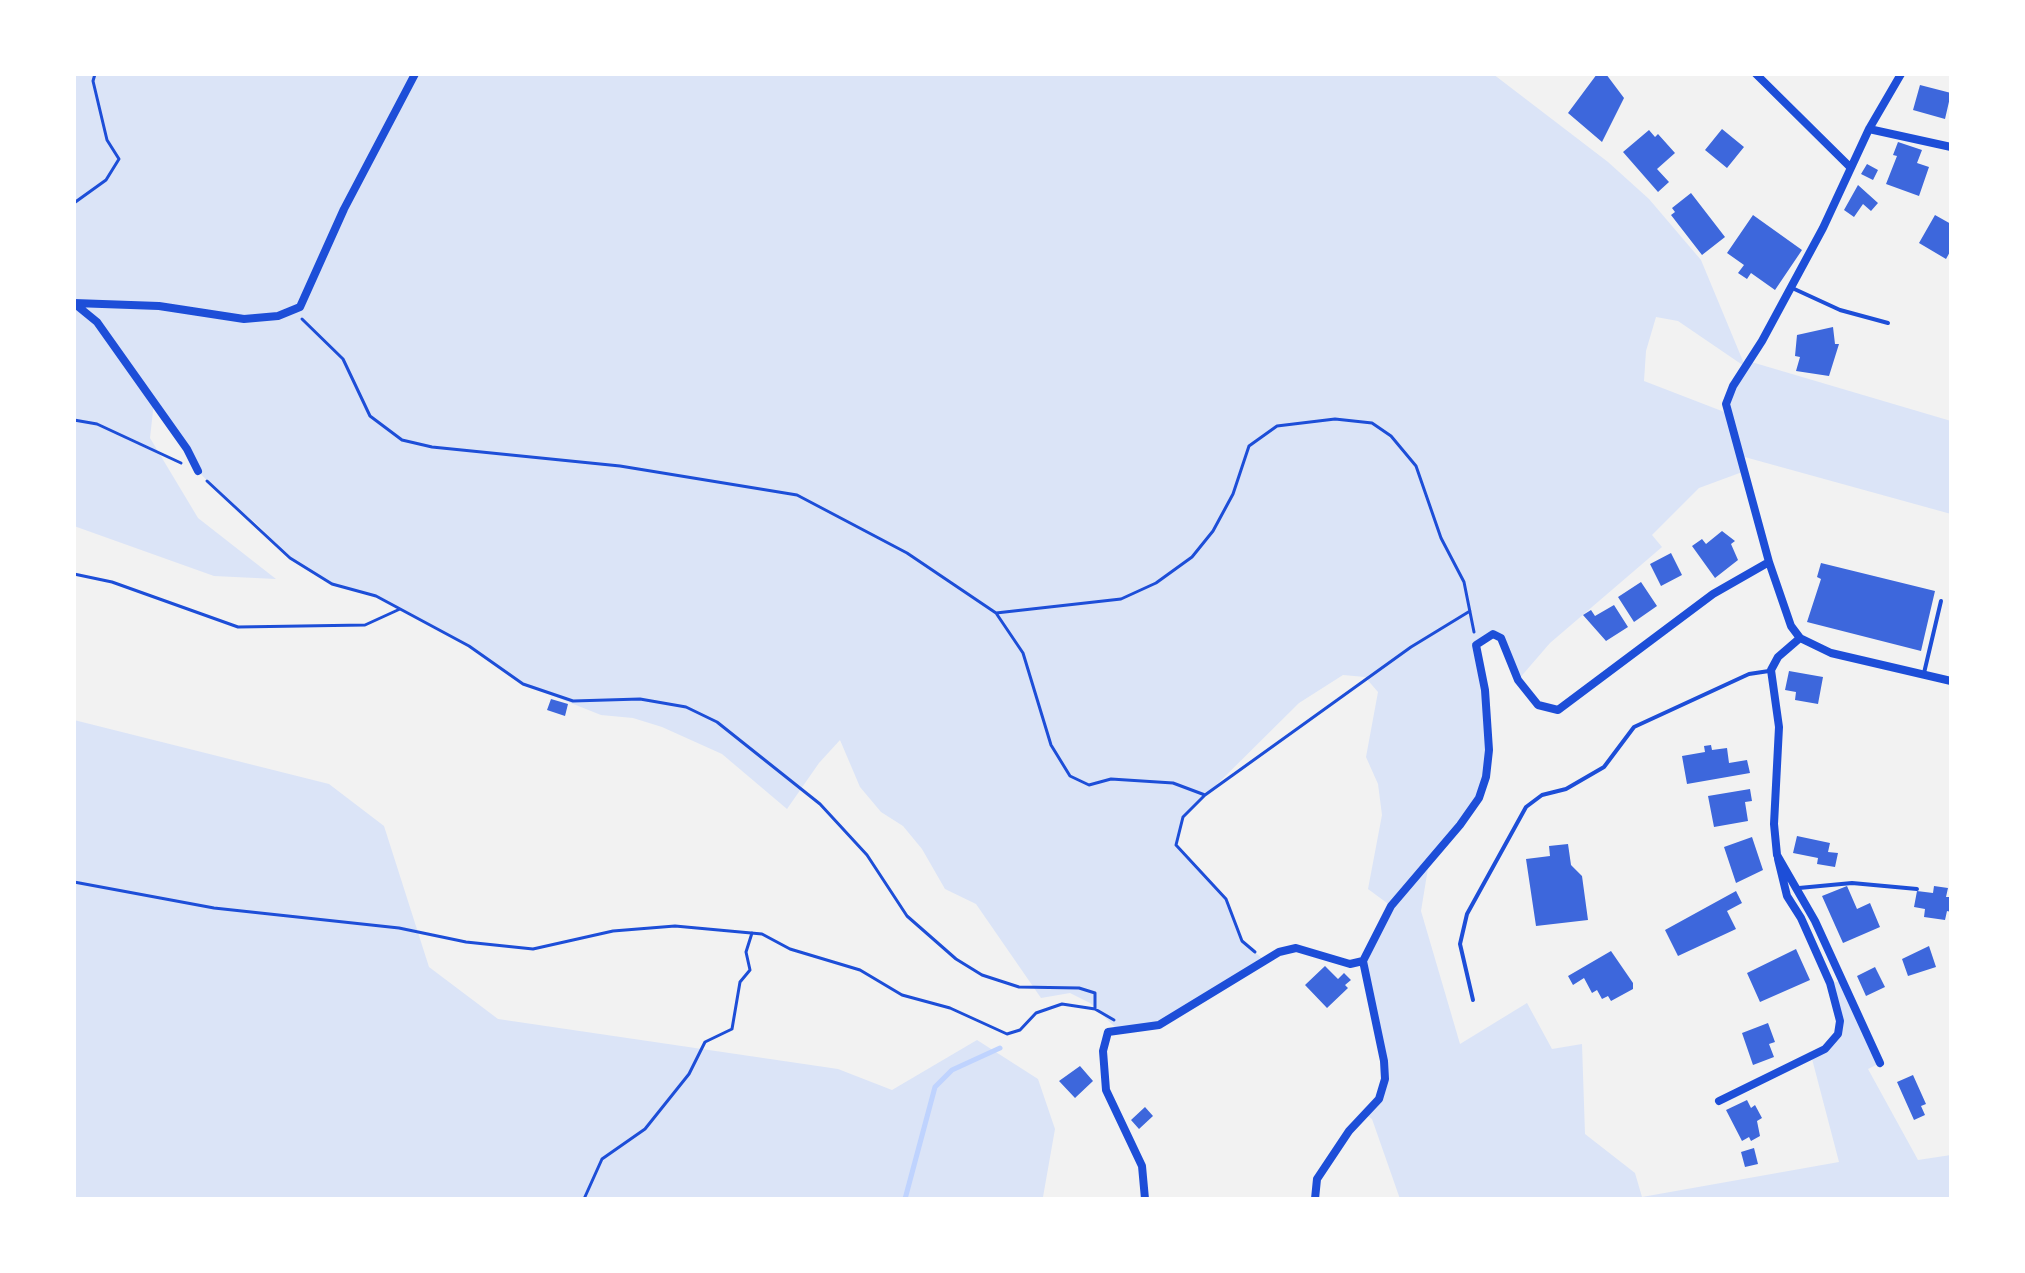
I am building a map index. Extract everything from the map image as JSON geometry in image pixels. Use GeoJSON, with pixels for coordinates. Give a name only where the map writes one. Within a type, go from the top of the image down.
{"type":"FeatureCollection","features":[{"type":"Feature","properties":{"kind":"street"},"geometry":{"type":"LineString","coordinates":[[74,303],[159,306],[244,319],[278,316],[300,307],[344,209],[415,74]]}},
{"type":"Feature","properties":{"kind":"street"},"geometry":{"type":"LineString","coordinates":[[1756,74],[1850,167]]}},
{"type":"Feature","properties":{"kind":"street"},"geometry":{"type":"LineString","coordinates":[[1901,74],[1869,129],[1823,228],[1726,404],[1769,562],[1791,626],[1800,638],[1831,653],[1951,681]]}},
{"type":"Feature","properties":{"kind":"street"},"geometry":{"type":"LineString","coordinates":[[1869,129],[1951,147]]}},
{"type":"Feature","properties":{"kind":"street"},"geometry":{"type":"LineString","coordinates":[[74,303],[97,322],[187,449],[198,471]]}},
{"type":"Feature","properties":{"kind":"street"},"geometry":{"type":"LineString","coordinates":[[1315,1199],[1317,1179],[1349,1131],[1379,1099],[1385,1079],[1363,961],[1391,906],[1479,798],[1489,750],[1485,690],[1476,645],[1493,634],[1501,638],[1518,680],[1538,705],[1558,710],[1713,594],[1769,562]]}},
{"type":"Feature","properties":{"kind":"street"},"geometry":{"type":"LineString","coordinates":[[1719,1101],[1825,1049],[1838,1034],[1840,1021],[1830,983],[1801,918],[1787,896],[1777,855],[1774,824],[1779,727],[1771,670],[1778,657],[1800,638]]}},
{"type":"Feature","properties":{"kind":"street"},"geometry":{"type":"LineString","coordinates":[[1777,855],[1799,888],[1880,1063]]}},
{"type":"Feature","properties":{"kind":"street"},"geometry":{"type":"LineString","coordinates":[[1145,1199],[1142,1166],[1106,1090],[1104,1067],[1108,1032],[1159,1025],[1180,1015],[1264,960],[1296,948],[1350,964],[1363,961]]}},
{"type":"Feature","properties":{"kind":"lane"},"geometry":{"type":"LineString","coordinates":[[1790,287],[1840,310],[1888,323]]}},
{"type":"Feature","properties":{"kind":"lane"},"geometry":{"type":"LineString","coordinates":[[1923,675],[1941,601]]}},
{"type":"Feature","properties":{"kind":"lane"},"geometry":{"type":"LineString","coordinates":[[1473,1000],[1460,944],[1467,914],[1526,807],[1542,795],[1566,789],[1604,767],[1634,727],[1749,674],[1771,670]]}},
{"type":"Feature","properties":{"kind":"lane"},"geometry":{"type":"LineString","coordinates":[[1799,888],[1852,883],[1917,889]]}},
{"type":"Feature","properties":{"kind":"path"},"geometry":{"type":"LineString","coordinates":[[74,203],[106,180],[119,159],[107,140],[93,81],[95,74]]}},
{"type":"Feature","properties":{"kind":"path"},"geometry":{"type":"LineString","coordinates":[[300,307],[302,319],[343,359],[370,416],[402,440],[432,447],[610,464],[797,495],[907,553],[996,613],[1023,653],[1051,745],[1070,776],[1089,785],[1111,779],[1173,783],[1205,795]]}},
{"type":"Feature","properties":{"kind":"path"},"geometry":{"type":"LineString","coordinates":[[996,613],[1121,599],[1156,583],[1192,557],[1213,531],[1233,494],[1249,446],[1277,426],[1335,419],[1372,423],[1391,436],[1416,466],[1441,538],[1464,582],[1476,645]]}},
{"type":"Feature","properties":{"kind":"path"},"geometry":{"type":"LineString","coordinates":[[74,420],[97,424],[198,471],[225,500],[256,523],[290,558],[332,584],[376,596],[469,646],[523,684],[573,701],[640,699],[686,707],[717,722],[820,804],[867,855],[907,916],[956,959],[982,975],[1019,987],[1079,988],[1095,993],[1095,1009]]}},
{"type":"Feature","properties":{"kind":"path"},"geometry":{"type":"LineString","coordinates":[[74,574],[112,582],[238,627],[365,625],[400,609]]}},
{"type":"Feature","properties":{"kind":"path"},"geometry":{"type":"LineString","coordinates":[[1264,960],[1242,941],[1226,899],[1176,845],[1183,817],[1205,795],[1411,647],[1470,611]]}},
{"type":"Feature","properties":{"kind":"path"},"geometry":{"type":"LineString","coordinates":[[74,882],[214,908],[399,928],[466,942],[533,949],[613,931],[675,926],[752,933],[860,970],[902,995],[950,1008],[1007,1034],[1020,1030],[1036,1013],[1062,1004],[1095,1009],[1131,1030]]}},
{"type":"Feature","properties":{"kind":"path"},"geometry":{"type":"LineString","coordinates":[[584,1199],[602,1159],[645,1129],[689,1074],[705,1042],[732,1029],[740,982],[750,970],[746,952],[752,933]]}},
{"type":"Feature","properties":{"kind":"shaded area"},"geometry":{"type":"Polygon","coordinates":[[[74,74],[1493,74],[1608,162],[1649,199],[1701,260],[1745,366],[1748,361],[1951,421],[1951,514],[1741,456],[1745,471],[1699,488],[1652,535],[1662,547],[1550,643],[1518,680],[1501,638],[1493,634],[1476,645],[1489,750],[1479,798],[1429,862],[1421,911],[1460,1044],[1527,1003],[1552,1049],[1582,1044],[1585,1134],[1635,1173],[1642,1197],[1839,1162],[1811,1055],[1838,1034],[1840,1021],[1830,983],[1842,981],[1880,1063],[1868,1069],[1918,1160],[1951,1155],[1951,1199],[1400,1199],[1372,1119],[1365,1114],[1379,1099],[1385,1079],[1363,961],[1391,906],[1368,889],[1382,815],[1378,784],[1366,757],[1378,692],[1365,677],[1343,675],[1299,703],[1183,818],[1176,845],[1226,899],[1242,941],[1264,960],[1159,1025],[1118,1030],[1090,1003],[1070,993],[1041,998],[976,904],[945,889],[922,849],[903,826],[881,812],[860,787],[840,740],[819,763],[787,809],[722,754],[662,727],[633,718],[601,715],[523,684],[469,646],[376,596],[332,584],[290,558],[256,523],[225,500],[198,471],[154,402],[150,438],[198,518],[276,579],[214,576],[74,526],[74,74]],[[1656,317],[1646,351],[1644,381],[1727,413],[1733,386],[1744,366],[1678,321],[1656,317]]]}},
{"type":"Feature","properties":{"kind":"shaded area"},"geometry":{"type":"Polygon","coordinates":[[[74,720],[329,784],[384,826],[429,967],[498,1019],[838,1069],[892,1090],[977,1040],[1038,1079],[1055,1129],[1043,1197],[74,1199],[74,720]]]}},
{"type":"Feature","properties":{"kind":"building"},"geometry":{"type":"Polygon","coordinates":[[[1597,74],[1606,74],[1624,98],[1602,142],[1568,113],[1597,74]]]}},
{"type":"Feature","properties":{"kind":"building"},"geometry":{"type":"Polygon","coordinates":[[[1920,85],[1951,93],[1945,119],[1913,110],[1920,85]]]}},
{"type":"Feature","properties":{"kind":"building"},"geometry":{"type":"Polygon","coordinates":[[[1722,129],[1744,147],[1727,168],[1705,150],[1722,129]]]}},
{"type":"Feature","properties":{"kind":"building"},"geometry":{"type":"Polygon","coordinates":[[[1649,130],[1655,137],[1658,134],[1675,153],[1657,169],[1669,182],[1658,192],[1623,152],[1649,130]]]}},
{"type":"Feature","properties":{"kind":"building"},"geometry":{"type":"Polygon","coordinates":[[[1898,142],[1922,150],[1917,163],[1929,167],[1919,196],[1886,184],[1897,156],[1893,155],[1898,142]]]}},
{"type":"Feature","properties":{"kind":"building"},"geometry":{"type":"Polygon","coordinates":[[[1867,164],[1878,170],[1873,180],[1861,174],[1867,164]]]}},
{"type":"Feature","properties":{"kind":"building"},"geometry":{"type":"Polygon","coordinates":[[[1858,185],[1878,203],[1871,211],[1863,204],[1854,217],[1844,210],[1858,185]]]}},
{"type":"Feature","properties":{"kind":"building"},"geometry":{"type":"Polygon","coordinates":[[[1691,193],[1725,237],[1702,255],[1671,215],[1675,212],[1672,208],[1691,193]]]}},
{"type":"Feature","properties":{"kind":"building"},"geometry":{"type":"Polygon","coordinates":[[[1753,215],[1802,250],[1775,290],[1751,273],[1747,279],[1738,273],[1744,265],[1727,253],[1753,215]]]}},
{"type":"Feature","properties":{"kind":"building"},"geometry":{"type":"Polygon","coordinates":[[[1935,215],[1951,224],[1951,250],[1946,259],[1919,243],[1935,215]]]}},
{"type":"Feature","properties":{"kind":"building"},"geometry":{"type":"Polygon","coordinates":[[[1833,327],[1835,344],[1839,344],[1829,376],[1796,371],[1800,357],[1795,356],[1797,335],[1833,327]]]}},
{"type":"Feature","properties":{"kind":"building"},"geometry":{"type":"Polygon","coordinates":[[[1722,531],[1735,541],[1731,544],[1738,560],[1715,578],[1692,546],[1702,539],[1706,544],[1722,531]]]}},
{"type":"Feature","properties":{"kind":"building"},"geometry":{"type":"Polygon","coordinates":[[[1671,553],[1682,575],[1661,586],[1650,564],[1671,553]]]}},
{"type":"Feature","properties":{"kind":"building"},"geometry":{"type":"Polygon","coordinates":[[[1821,563],[1935,591],[1921,651],[1807,622],[1821,579],[1817,577],[1821,563]]]}},
{"type":"Feature","properties":{"kind":"building"},"geometry":{"type":"Polygon","coordinates":[[[1641,582],[1657,606],[1634,622],[1618,597],[1641,582]]]}},
{"type":"Feature","properties":{"kind":"building"},"geometry":{"type":"Polygon","coordinates":[[[1614,605],[1628,627],[1606,641],[1583,615],[1591,610],[1595,616],[1614,605]]]}},
{"type":"Feature","properties":{"kind":"building"},"geometry":{"type":"Polygon","coordinates":[[[1789,671],[1823,677],[1818,704],[1795,700],[1796,692],[1785,690],[1789,671]]]}},
{"type":"Feature","properties":{"kind":"building"},"geometry":{"type":"Polygon","coordinates":[[[551,699],[568,704],[565,716],[547,710],[551,699]]]}},
{"type":"Feature","properties":{"kind":"building"},"geometry":{"type":"Polygon","coordinates":[[[1711,745],[1712,750],[1727,748],[1729,763],[1747,760],[1750,773],[1687,784],[1682,756],[1705,752],[1704,746],[1711,745]]]}},
{"type":"Feature","properties":{"kind":"building"},"geometry":{"type":"Polygon","coordinates":[[[1750,789],[1752,801],[1745,802],[1748,821],[1714,827],[1708,796],[1750,789]]]}},
{"type":"Feature","properties":{"kind":"building"},"geometry":{"type":"Polygon","coordinates":[[[1797,836],[1830,843],[1828,852],[1838,853],[1835,867],[1817,864],[1818,858],[1793,853],[1797,836]]]}},
{"type":"Feature","properties":{"kind":"building"},"geometry":{"type":"Polygon","coordinates":[[[1752,837],[1763,870],[1736,883],[1724,847],[1752,837]]]}},
{"type":"Feature","properties":{"kind":"building"},"geometry":{"type":"Polygon","coordinates":[[[1568,844],[1571,865],[1582,876],[1588,920],[1536,926],[1526,859],[1550,856],[1549,846],[1568,844]]]}},
{"type":"Feature","properties":{"kind":"building"},"geometry":{"type":"Polygon","coordinates":[[[1847,886],[1857,909],[1870,903],[1880,927],[1843,943],[1822,896],[1847,886]]]}},
{"type":"Feature","properties":{"kind":"building"},"geometry":{"type":"Polygon","coordinates":[[[1934,886],[1948,888],[1946,897],[1951,897],[1951,912],[1947,911],[1945,920],[1924,917],[1925,909],[1914,907],[1917,891],[1933,893],[1934,886]]]}},
{"type":"Feature","properties":{"kind":"building"},"geometry":{"type":"Polygon","coordinates":[[[1736,891],[1742,903],[1727,911],[1736,929],[1678,956],[1665,930],[1736,891]]]}},
{"type":"Feature","properties":{"kind":"building"},"geometry":{"type":"Polygon","coordinates":[[[1929,946],[1936,967],[1908,976],[1902,959],[1929,946]]]}},
{"type":"Feature","properties":{"kind":"building"},"geometry":{"type":"Polygon","coordinates":[[[1796,949],[1810,980],[1760,1002],[1747,973],[1796,949]]]}},
{"type":"Feature","properties":{"kind":"building"},"geometry":{"type":"Polygon","coordinates":[[[1611,951],[1633,983],[1633,989],[1611,1001],[1608,996],[1602,999],[1597,990],[1592,993],[1584,978],[1573,985],[1568,976],[1611,951]]]}},
{"type":"Feature","properties":{"kind":"building"},"geometry":{"type":"Polygon","coordinates":[[[1325,966],[1338,979],[1344,973],[1351,980],[1345,985],[1348,988],[1327,1008],[1305,985],[1325,966]]]}},
{"type":"Feature","properties":{"kind":"building"},"geometry":{"type":"Polygon","coordinates":[[[1875,967],[1885,987],[1866,996],[1857,976],[1875,967]]]}},
{"type":"Feature","properties":{"kind":"building"},"geometry":{"type":"Polygon","coordinates":[[[1768,1023],[1775,1042],[1769,1044],[1774,1057],[1753,1065],[1742,1033],[1768,1023]]]}},
{"type":"Feature","properties":{"kind":"building"},"geometry":{"type":"Polygon","coordinates":[[[1080,1066],[1093,1081],[1075,1098],[1059,1081],[1080,1066]]]}},
{"type":"Feature","properties":{"kind":"building"},"geometry":{"type":"Polygon","coordinates":[[[1913,1075],[1926,1104],[1921,1106],[1925,1115],[1914,1120],[1897,1082],[1913,1075]]]}},
{"type":"Feature","properties":{"kind":"building"},"geometry":{"type":"Polygon","coordinates":[[[1747,1100],[1751,1108],[1755,1105],[1762,1118],[1757,1121],[1760,1136],[1751,1141],[1749,1137],[1742,1141],[1726,1110],[1747,1100]]]}},
{"type":"Feature","properties":{"kind":"building"},"geometry":{"type":"Polygon","coordinates":[[[1145,1107],[1153,1116],[1139,1129],[1131,1120],[1145,1107]]]}},
{"type":"Feature","properties":{"kind":"building"},"geometry":{"type":"Polygon","coordinates":[[[1754,1148],[1758,1164],[1745,1167],[1741,1152],[1754,1148]]]}},
{"type":"Feature","properties":{"kind":"waterway"},"geometry":{"type":"LineString","coordinates":[[905,1199],[935,1087],[952,1070],[1000,1048]]}}]}
